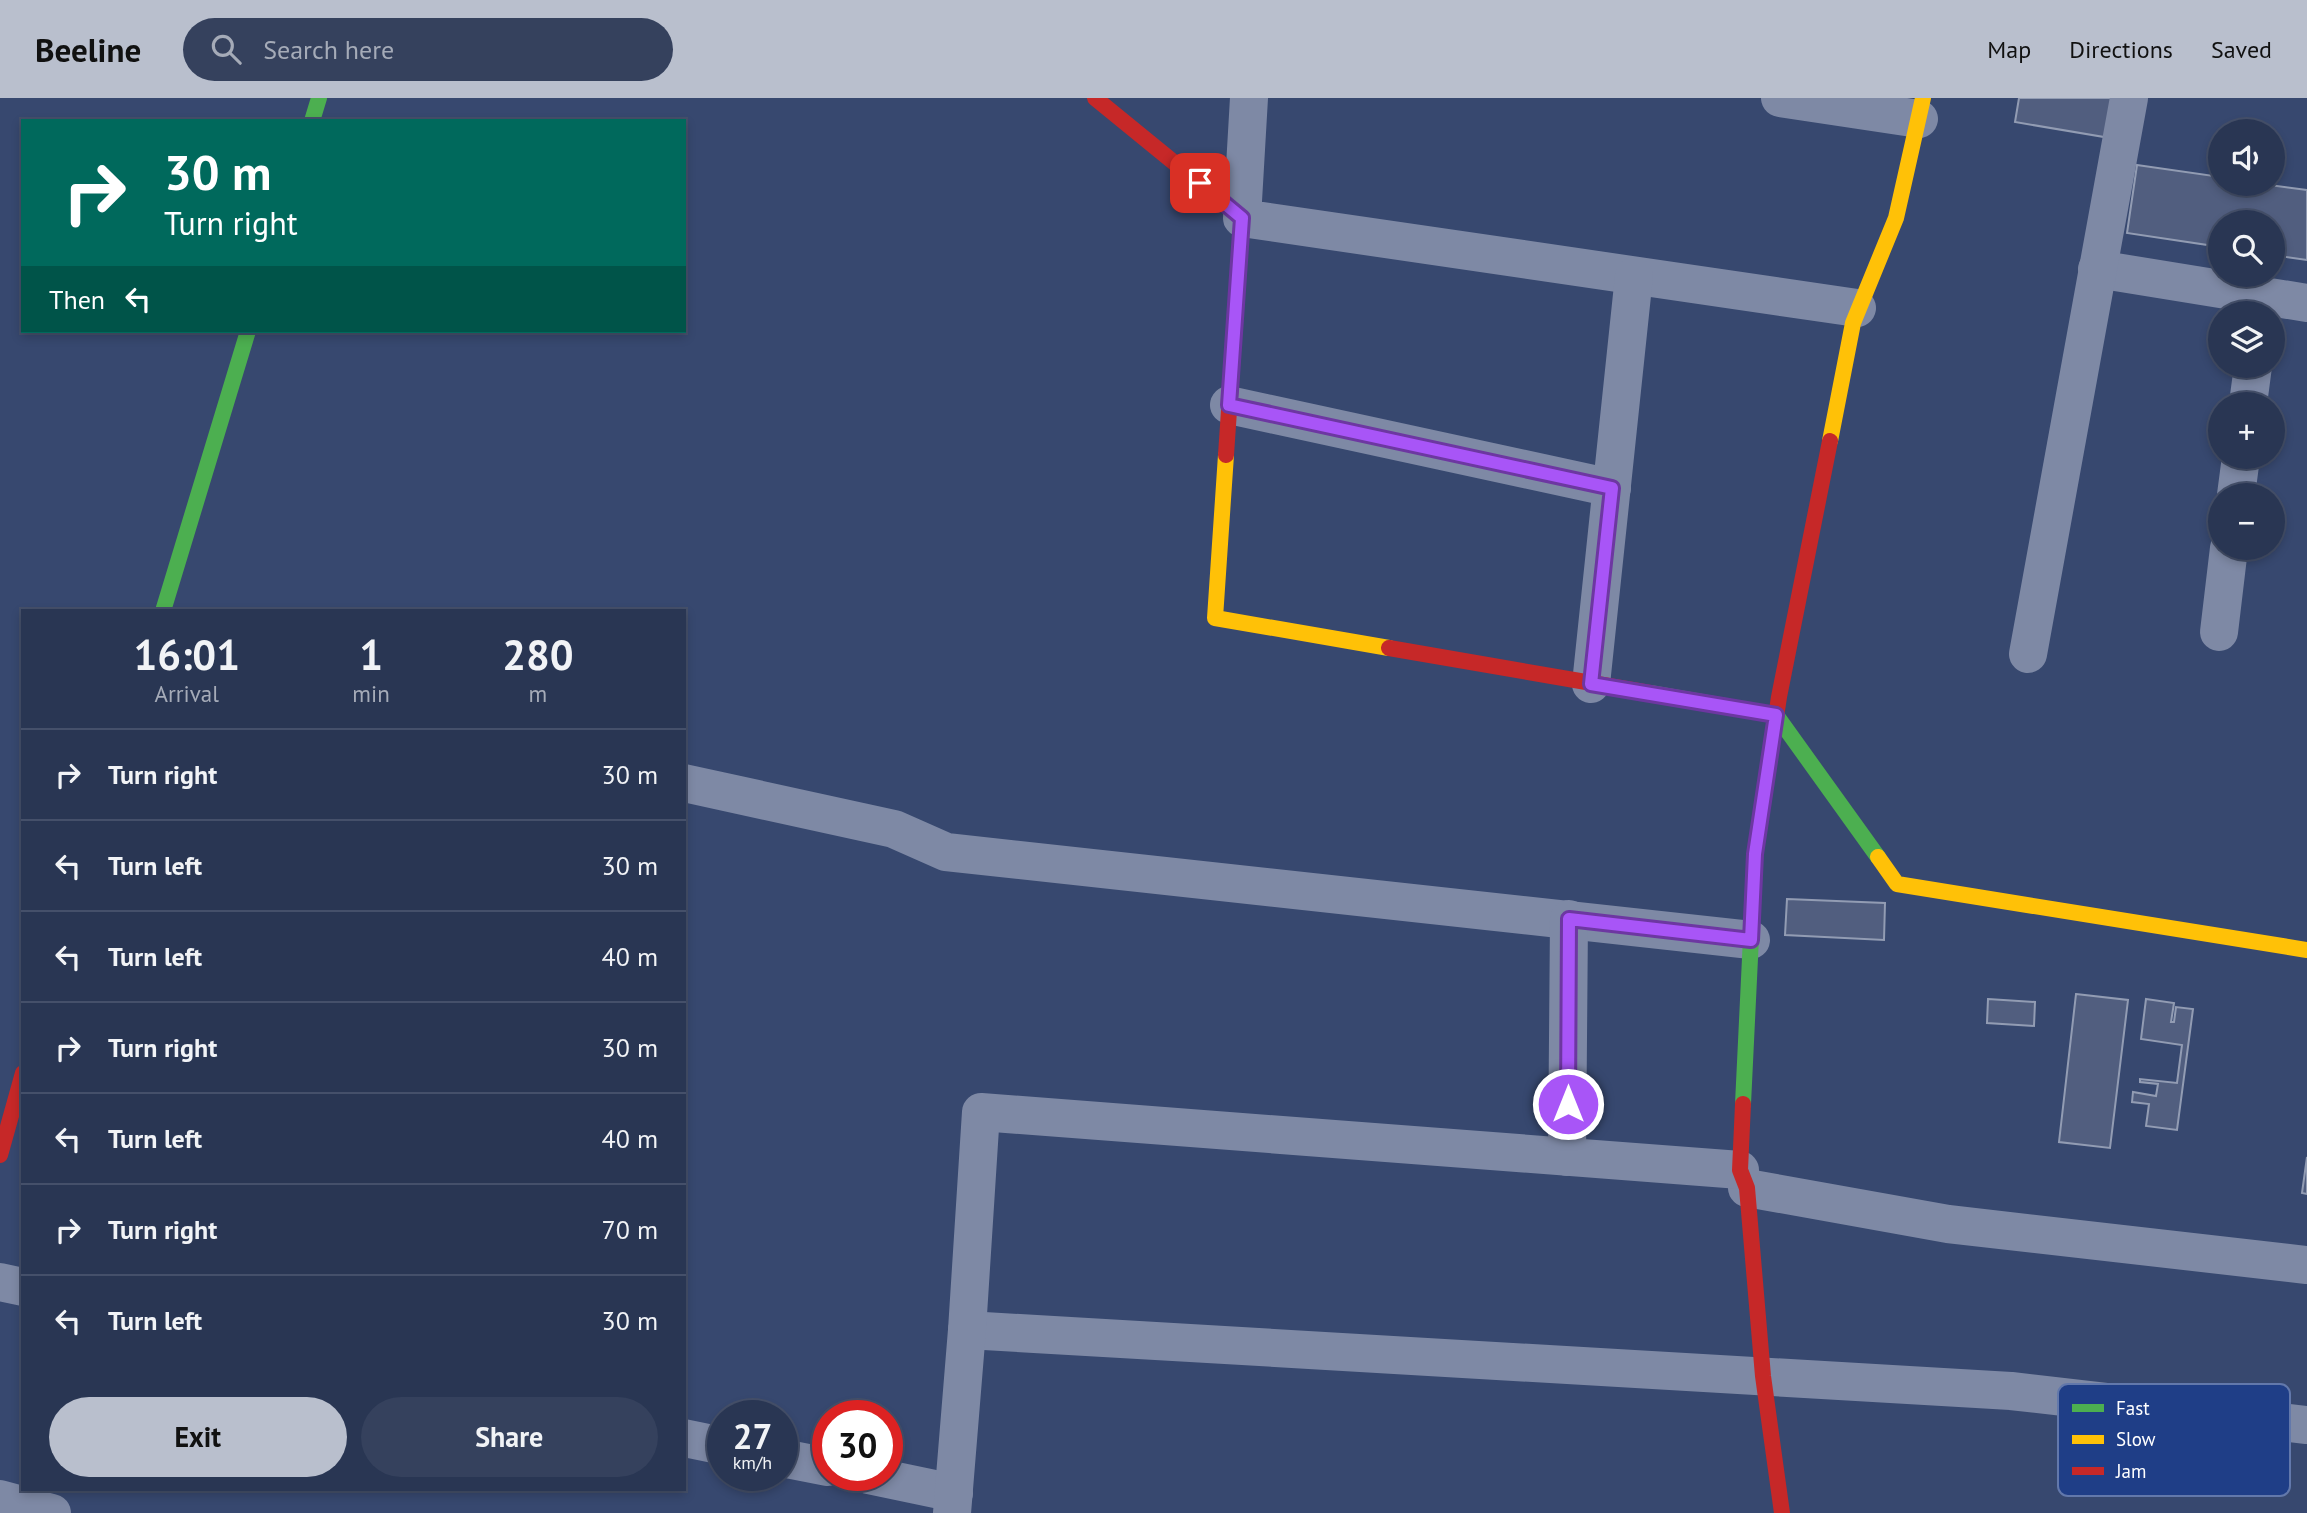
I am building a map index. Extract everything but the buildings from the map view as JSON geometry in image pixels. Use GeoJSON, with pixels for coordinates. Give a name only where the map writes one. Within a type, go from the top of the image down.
{"type":"FeatureCollection","features":[{"type":"Feature","properties":{"kind":"street"},"geometry":{"type":"LineString","coordinates":[[313,119],[319,98]]}},
{"type":"Feature","properties":{"kind":"street"},"geometry":{"type":"LineString","coordinates":[[1096,98],[1242,218],[1857,308]]}},
{"type":"Feature","properties":{"kind":"street"},"geometry":{"type":"LineString","coordinates":[[1249,98],[1215,618],[1776,715],[1897,884],[2307,950]]}},
{"type":"Feature","properties":{"kind":"street"},"geometry":{"type":"LineString","coordinates":[[1780,98],[1921,108],[1896,218],[1853,323],[1776,715],[1755,854],[1744,1179],[1763,1376],[1782,1513]]}},
{"type":"Feature","properties":{"kind":"street"},"geometry":{"type":"LineString","coordinates":[[2028,654],[2129,98]]}},
{"type":"Feature","properties":{"kind":"street"},"geometry":{"type":"LineString","coordinates":[[2096,269],[2243,301]]}},
{"type":"Feature","properties":{"kind":"street"},"geometry":{"type":"LineString","coordinates":[[1591,684],[1634,276]]}},
{"type":"Feature","properties":{"kind":"street"},"geometry":{"type":"LineString","coordinates":[[2285,304],[2307,303]]}},
{"type":"Feature","properties":{"kind":"street"},"geometry":{"type":"LineString","coordinates":[[164,609],[247,333]]}},
{"type":"Feature","properties":{"kind":"street"},"geometry":{"type":"LineString","coordinates":[[1229,405],[1612,488]]}},
{"type":"Feature","properties":{"kind":"street"},"geometry":{"type":"LineString","coordinates":[[2218,632],[2228,560]]}},
{"type":"Feature","properties":{"kind":"street"},"geometry":{"type":"LineString","coordinates":[[686,783],[894,829],[946,852],[1751,940]]}},
{"type":"Feature","properties":{"kind":"street"},"geometry":{"type":"LineString","coordinates":[[1567,1157],[1569,919]]}},
{"type":"Feature","properties":{"kind":"street"},"geometry":{"type":"LineString","coordinates":[[0,1066],[21,1071]]}},
{"type":"Feature","properties":{"kind":"street"},"geometry":{"type":"LineString","coordinates":[[0,1155],[21,1079]]}},
{"type":"Feature","properties":{"kind":"street"},"geometry":{"type":"LineString","coordinates":[[903,1487],[953,1503],[981,1112],[1567,1157],[1744,1179],[1948,1224],[2307,1265]]}},
{"type":"Feature","properties":{"kind":"street"},"geometry":{"type":"LineString","coordinates":[[0,1282],[21,1287]]}},
{"type":"Feature","properties":{"kind":"street"},"geometry":{"type":"LineString","coordinates":[[967,1330],[2011,1391],[2058,1396]]}},
{"type":"Feature","properties":{"kind":"street"},"geometry":{"type":"LineString","coordinates":[[686,1438],[707,1443]]}},
{"type":"Feature","properties":{"kind":"street"},"geometry":{"type":"LineString","coordinates":[[0,1499],[52,1513]]}},
{"type":"Feature","properties":{"kind":"traffic: fast"},"geometry":{"type":"LineString","coordinates":[[313,119],[319,98]]}},
{"type":"Feature","properties":{"kind":"traffic: fast"},"geometry":{"type":"LineString","coordinates":[[164,609],[247,333]]}},
{"type":"Feature","properties":{"kind":"traffic: fast"},"geometry":{"type":"LineString","coordinates":[[1650,693],[1776,715],[1878,857]]}},
{"type":"Feature","properties":{"kind":"traffic: fast"},"geometry":{"type":"LineString","coordinates":[[1743,1104],[1755,854],[1765,789]]}},
{"type":"Feature","properties":{"kind":"traffic: slow"},"geometry":{"type":"LineString","coordinates":[[1830,441],[1853,323],[1896,218],[1923,98]]}},
{"type":"Feature","properties":{"kind":"traffic: slow"},"geometry":{"type":"LineString","coordinates":[[1226,455],[1215,618],[1389,648]]}},
{"type":"Feature","properties":{"kind":"traffic: slow"},"geometry":{"type":"LineString","coordinates":[[1878,857],[1897,884],[2307,950]]}},
{"type":"Feature","properties":{"kind":"traffic: jam"},"geometry":{"type":"LineString","coordinates":[[1095,98],[1242,218],[1226,455]]}},
{"type":"Feature","properties":{"kind":"traffic: jam"},"geometry":{"type":"LineString","coordinates":[[1765,789],[1779,697],[1830,441]]}},
{"type":"Feature","properties":{"kind":"traffic: jam"},"geometry":{"type":"LineString","coordinates":[[1389,648],[1650,693]]}},
{"type":"Feature","properties":{"kind":"traffic: jam"},"geometry":{"type":"LineString","coordinates":[[0,1155],[21,1080]]}},
{"type":"Feature","properties":{"kind":"traffic: jam"},"geometry":{"type":"LineString","coordinates":[[1743,1104],[1740,1170],[1747,1188],[1763,1376],[1782,1513]]}},
{"type":"Feature","properties":{"kind":"route"},"geometry":{"type":"LineString","coordinates":[[1200,183],[1242,218],[1229,405],[1612,488],[1591,684],[1776,715],[1755,854],[1751,940],[1569,919],[1568,1104]]}}]}
